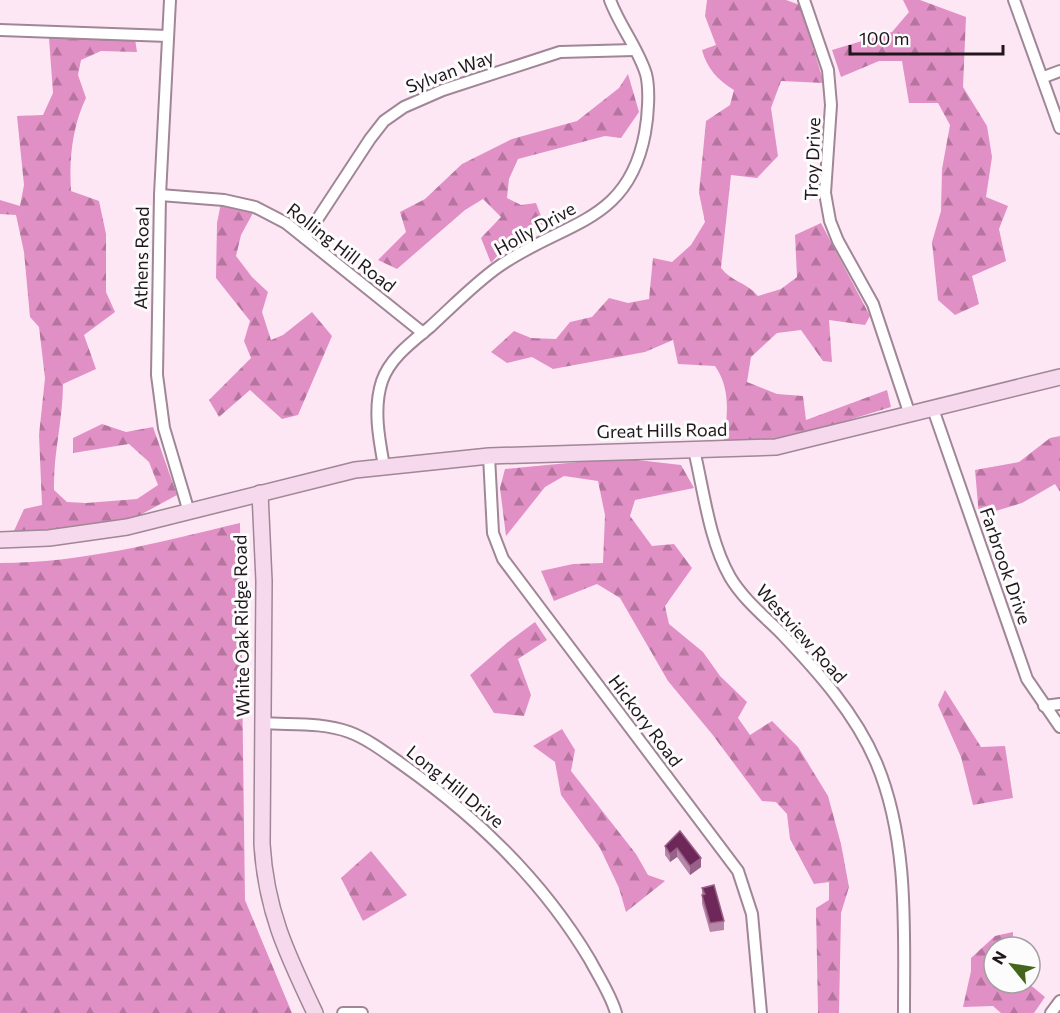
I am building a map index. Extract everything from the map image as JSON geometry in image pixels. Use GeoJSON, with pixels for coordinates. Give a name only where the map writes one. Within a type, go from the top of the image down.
{"type":"FeatureCollection","features":[{"type":"Feature","properties":{"kind":"street","name":"Athens Road"},"geometry":{"type":"LineString","coordinates":[[170,0],[160,195],[158,386],[164,428],[189,512]]}},
{"type":"Feature","properties":{"kind":"street","name":"Holly Drive"},"geometry":{"type":"LineString","coordinates":[[384,466],[377,417],[382,381],[403,351],[497,268],[525,250],[602,212],[618,196],[635,167],[647,123],[646,75],[610,0]]}},
{"type":"Feature","properties":{"kind":"street","name":"Troy Drive"},"geometry":{"type":"LineString","coordinates":[[804,0],[828,70],[831,105],[825,193],[830,221],[838,241],[873,304],[910,415]]}},
{"type":"Feature","properties":{"kind":"street"},"geometry":{"type":"LineString","coordinates":[[1014,0],[1044,76],[1060,128]]}},
{"type":"Feature","properties":{"kind":"street"},"geometry":{"type":"LineString","coordinates":[[0,30],[168,36]]}},
{"type":"Feature","properties":{"kind":"street","name":"Sylvan Way"},"geometry":{"type":"LineString","coordinates":[[305,238],[370,139],[384,121],[404,107],[443,90],[560,52],[634,50]]}},
{"type":"Feature","properties":{"kind":"street"},"geometry":{"type":"LineString","coordinates":[[1044,76],[1060,71]]}},
{"type":"Feature","properties":{"kind":"street","name":"Rolling Hill Road"},"geometry":{"type":"LineString","coordinates":[[160,195],[224,200],[255,207],[286,223],[423,333]]}},
{"type":"Feature","properties":{"kind":"street","name":"Great Hills Road"},"geometry":{"type":"LineString","coordinates":[[260,494],[355,470],[489,456],[776,447],[1060,377]]}},
{"type":"Feature","properties":{"kind":"street","name":"Farbrook Drive"},"geometry":{"type":"LineString","coordinates":[[933,409],[1027,679],[1060,727]]}},
{"type":"Feature","properties":{"kind":"street","name":"Westview Road"},"geometry":{"type":"LineString","coordinates":[[694,450],[718,552],[731,577],[743,594],[819,673],[856,725],[876,761],[890,804],[903,889],[904,1013]]}},
{"type":"Feature","properties":{"kind":"street","name":"Hickory Road"},"geometry":{"type":"LineString","coordinates":[[489,456],[494,533],[503,559],[738,871],[752,915],[760,1013]]}},
{"type":"Feature","properties":{"kind":"street"},"geometry":{"type":"LineString","coordinates":[[0,540],[49,538],[106,531],[260,494]]}},
{"type":"Feature","properties":{"kind":"street","name":"White Oak Ridge Road"},"geometry":{"type":"LineString","coordinates":[[260,494],[264,581],[262,844],[265,882],[277,928],[315,1013]]}},
{"type":"Feature","properties":{"kind":"street"},"geometry":{"type":"LineString","coordinates":[[1044,706],[1060,704]]}},
{"type":"Feature","properties":{"kind":"street","name":"Long Hill Drive"},"geometry":{"type":"LineString","coordinates":[[263,723],[325,727],[350,733],[376,747],[474,819],[532,880],[576,937],[600,977],[616,1013]]}},
{"type":"Feature","properties":{"kind":"street"},"geometry":{"type":"LineString","coordinates":[[1051,1013],[1060,1001]]}},
{"type":"Feature","properties":{"kind":"street"},"geometry":{"type":"LineString","coordinates":[[343,1013],[362,1013]]}},
{"type":"Feature","properties":{"kind":"green space"},"geometry":{"type":"Polygon","coordinates":[[[707,0],[786,0],[800,5],[824,83],[781,81],[771,108],[778,156],[757,178],[731,175],[721,268],[758,296],[781,289],[797,277],[795,235],[821,223],[870,316],[865,325],[829,320],[832,362],[823,361],[801,330],[777,333],[751,357],[747,382],[777,394],[803,396],[806,420],[887,390],[891,407],[787,439],[723,446],[727,405],[720,375],[715,366],[678,364],[673,340],[645,352],[553,369],[532,357],[507,363],[491,352],[514,331],[531,338],[556,339],[570,322],[592,317],[609,298],[628,303],[649,299],[653,258],[672,262],[691,245],[705,222],[699,193],[706,121],[730,105],[734,90],[714,73],[702,50],[716,45],[705,16],[707,0]]]}},
{"type":"Feature","properties":{"kind":"green space"},"geometry":{"type":"Polygon","coordinates":[[[903,0],[920,0],[966,17],[963,87],[987,126],[992,157],[986,197],[1008,206],[999,229],[1006,261],[972,276],[979,304],[955,315],[938,300],[932,242],[941,211],[942,169],[950,125],[938,103],[909,103],[902,61],[879,61],[841,77],[832,50],[892,32],[909,12],[903,0]]]}},
{"type":"Feature","properties":{"kind":"green space"},"geometry":{"type":"Polygon","coordinates":[[[49,38],[135,39],[137,52],[101,51],[81,60],[78,75],[86,98],[77,120],[72,144],[71,191],[99,201],[106,234],[106,292],[115,312],[84,335],[96,369],[63,384],[54,490],[67,502],[86,503],[137,499],[158,485],[149,462],[129,444],[73,453],[73,438],[102,424],[126,432],[153,427],[177,495],[129,521],[13,533],[24,509],[42,505],[39,435],[45,378],[39,327],[30,317],[24,252],[16,215],[0,214],[0,200],[20,206],[24,185],[17,116],[43,115],[53,93],[49,38]]]}},
{"type":"Feature","properties":{"kind":"green space"},"geometry":{"type":"Polygon","coordinates":[[[628,74],[639,112],[621,138],[605,136],[518,159],[509,179],[507,198],[521,205],[536,203],[544,224],[518,232],[491,263],[481,238],[501,217],[483,199],[465,210],[397,269],[378,260],[406,232],[400,212],[425,199],[462,164],[512,139],[577,121],[619,88],[628,74]]]}},
{"type":"Feature","properties":{"kind":"green space"},"geometry":{"type":"Polygon","coordinates":[[[221,203],[253,213],[241,235],[236,256],[252,277],[268,292],[262,312],[271,340],[283,335],[312,312],[332,336],[298,415],[282,419],[250,390],[219,417],[209,400],[251,358],[244,341],[250,321],[216,278],[217,223],[221,203]]]}},
{"type":"Feature","properties":{"kind":"green space"},"geometry":{"type":"Polygon","coordinates":[[[1060,436],[1060,492],[1055,484],[1022,503],[979,516],[975,470],[1019,462],[1050,438],[1060,436]]]}},
{"type":"Feature","properties":{"kind":"green space"},"geometry":{"type":"Polygon","coordinates":[[[620,458],[681,465],[694,488],[635,500],[630,516],[652,546],[674,544],[692,568],[665,606],[669,624],[703,652],[720,676],[747,702],[738,718],[750,735],[772,721],[798,747],[828,796],[841,844],[849,887],[841,913],[839,1013],[818,1013],[816,908],[829,900],[829,882],[814,884],[790,839],[787,814],[776,802],[762,801],[712,734],[668,681],[620,598],[597,584],[554,601],[541,571],[573,564],[603,563],[605,515],[598,481],[564,476],[545,487],[506,536],[500,488],[505,469],[620,458]]]}},
{"type":"Feature","properties":{"kind":"green space"},"geometry":{"type":"Polygon","coordinates":[[[240,523],[245,900],[292,1013],[0,1013],[0,563],[91,555],[151,544],[240,523]]]}},
{"type":"Feature","properties":{"kind":"green space"},"geometry":{"type":"Polygon","coordinates":[[[535,622],[547,640],[518,659],[531,695],[524,716],[494,713],[470,675],[535,622]]]}},
{"type":"Feature","properties":{"kind":"green space"},"geometry":{"type":"Polygon","coordinates":[[[945,690],[981,747],[1005,746],[1013,798],[973,805],[961,757],[938,705],[945,690]]]}},
{"type":"Feature","properties":{"kind":"green space"},"geometry":{"type":"Polygon","coordinates":[[[562,729],[575,750],[571,771],[636,854],[648,875],[665,881],[626,912],[619,888],[600,848],[561,795],[555,762],[533,746],[562,729]]]}},
{"type":"Feature","properties":{"kind":"green space"},"geometry":{"type":"Polygon","coordinates":[[[371,851],[407,895],[363,921],[341,878],[371,851]]]}},
{"type":"Feature","properties":{"kind":"green space"},"geometry":{"type":"Polygon","coordinates":[[[982,948],[982,995],[1042,995],[1045,997],[1034,1013],[1001,1013],[993,1006],[963,1007],[971,971],[971,958],[982,948]]]}},
{"type":"Feature","properties":{"kind":"building"},"geometry":{"type":"Polygon","coordinates":[[[680,831],[701,858],[690,866],[677,848],[670,854],[665,846],[680,831]]]}},
{"type":"Feature","properties":{"kind":"building"},"geometry":{"type":"Polygon","coordinates":[[[714,885],[724,921],[710,923],[702,888],[714,885]]]}}]}
